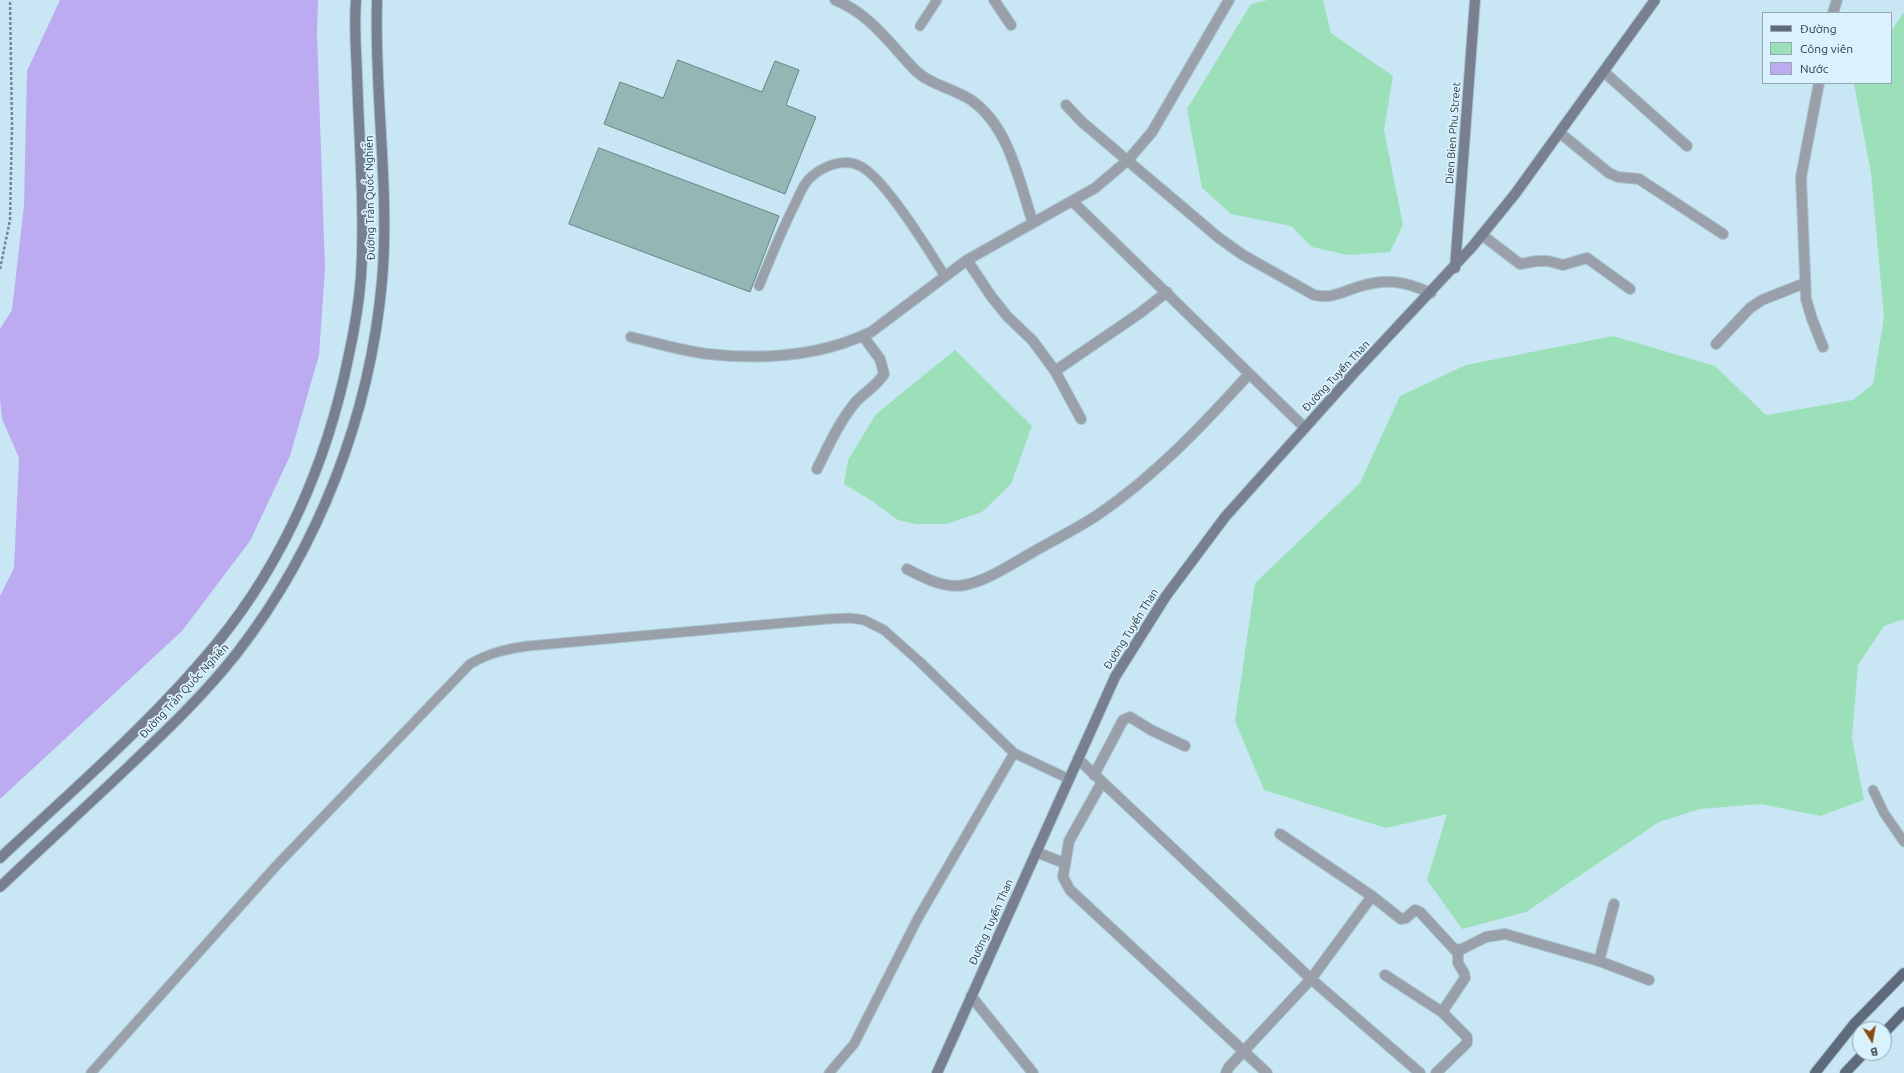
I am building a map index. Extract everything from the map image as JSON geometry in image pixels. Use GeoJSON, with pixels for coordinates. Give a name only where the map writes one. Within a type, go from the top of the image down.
{"type":"FeatureCollection","features":[{"type":"Feature","properties":{"kind":"main road","name":"Đường Trần Quốc Nghiễn"},"geometry":{"type":"LineString","coordinates":[[0,858],[131,735],[179,686],[218,642],[276,557],[298,514],[317,468],[332,425],[356,324],[361,278],[362,230],[356,0]]}},
{"type":"Feature","properties":{"kind":"main road","name":"Đường Trần Quốc Nghiễn"},"geometry":{"type":"LineString","coordinates":[[0,887],[146,749],[195,700],[236,654],[268,610],[293,568],[318,520],[351,433],[365,385],[376,330],[382,281],[384,233],[377,0]]}},
{"type":"Feature","properties":{"kind":"main road","name":"Dien Bien Phu Street"},"geometry":{"type":"LineString","coordinates":[[1454,268],[1475,0]]}},
{"type":"Feature","properties":{"kind":"main road","name":"Đường Tuyển Than"},"geometry":{"type":"LineString","coordinates":[[937,1073],[1115,677],[1166,596],[1226,517],[1305,428],[1454,268],[1482,235],[1515,194],[1560,133],[1655,0]]}},
{"type":"Feature","properties":{"kind":"main road"},"geometry":{"type":"LineString","coordinates":[[1815,1073],[1854,1024],[1904,974]]}},
{"type":"Feature","properties":{"kind":"main road"},"geometry":{"type":"LineString","coordinates":[[1892,1025],[1904,1012]]}},
{"type":"Feature","properties":{"kind":"main road"},"geometry":{"type":"LineString","coordinates":[[1845,1073],[1856,1061]]}},
{"type":"Feature","properties":{"kind":"street"},"geometry":{"type":"LineString","coordinates":[[835,0],[844,3],[865,16],[925,79],[969,99],[985,110],[994,122],[1004,141],[1033,222]]}},
{"type":"Feature","properties":{"kind":"street"},"geometry":{"type":"LineString","coordinates":[[994,0],[1011,25]]}},
{"type":"Feature","properties":{"kind":"street"},"geometry":{"type":"LineString","coordinates":[[630,337],[708,354],[757,356],[790,354],[831,348],[871,332],[968,260],[1033,222],[1073,202],[1095,188],[1128,160],[1152,132],[1229,0]]}},
{"type":"Feature","properties":{"kind":"street"},"geometry":{"type":"LineString","coordinates":[[1833,12],[1837,0]]}},
{"type":"Feature","properties":{"kind":"street"},"geometry":{"type":"LineString","coordinates":[[1604,72],[1687,146]]}},
{"type":"Feature","properties":{"kind":"street"},"geometry":{"type":"LineString","coordinates":[[1819,84],[1801,177],[1806,300],[1823,347]]}},
{"type":"Feature","properties":{"kind":"street"},"geometry":{"type":"LineString","coordinates":[[1066,105],[1082,122],[1219,238],[1243,255],[1314,295],[1325,297],[1336,295],[1360,286],[1398,281],[1430,293]]}},
{"type":"Feature","properties":{"kind":"street"},"geometry":{"type":"LineString","coordinates":[[1560,133],[1609,173],[1618,177],[1639,179],[1723,234]]}},
{"type":"Feature","properties":{"kind":"street"},"geometry":{"type":"LineString","coordinates":[[1073,202],[1305,428]]}},
{"type":"Feature","properties":{"kind":"street"},"geometry":{"type":"LineString","coordinates":[[1482,235],[1520,264],[1548,261],[1563,265],[1587,258],[1630,289]]}},
{"type":"Feature","properties":{"kind":"street"},"geometry":{"type":"LineString","coordinates":[[968,260],[1003,311],[1033,341],[1055,371],[1081,419]]}},
{"type":"Feature","properties":{"kind":"street"},"geometry":{"type":"LineString","coordinates":[[1716,344],[1750,308],[1762,300],[1805,283]]}},
{"type":"Feature","properties":{"kind":"street"},"geometry":{"type":"LineString","coordinates":[[1055,371],[1140,314],[1167,292]]}},
{"type":"Feature","properties":{"kind":"street"},"geometry":{"type":"LineString","coordinates":[[818,469],[843,417],[855,402],[880,380],[884,374],[880,359],[863,336]]}},
{"type":"Feature","properties":{"kind":"street"},"geometry":{"type":"LineString","coordinates":[[907,569],[936,582],[951,585],[964,585],[1006,567],[1095,517],[1129,492],[1166,460],[1215,412],[1250,374]]}},
{"type":"Feature","properties":{"kind":"street"},"geometry":{"type":"LineString","coordinates":[[1094,775],[1126,717],[1130,717],[1151,730],[1185,746]]}},
{"type":"Feature","properties":{"kind":"street"},"geometry":{"type":"LineString","coordinates":[[1078,759],[1311,978],[1420,1073]]}},
{"type":"Feature","properties":{"kind":"street"},"geometry":{"type":"LineString","coordinates":[[1102,782],[1069,841],[1064,863],[1063,878],[1070,890],[1267,1073]]}},
{"type":"Feature","properties":{"kind":"street"},"geometry":{"type":"LineString","coordinates":[[1280,834],[1372,896],[1400,919],[1406,918],[1415,910],[1420,912],[1455,950],[1486,937],[1505,934],[1599,961],[1649,980]]}},
{"type":"Feature","properties":{"kind":"street"},"geometry":{"type":"LineString","coordinates":[[1036,852],[1064,863]]}},
{"type":"Feature","properties":{"kind":"street"},"geometry":{"type":"LineString","coordinates":[[1226,1073],[1229,1067],[1311,978],[1372,896]]}},
{"type":"Feature","properties":{"kind":"street"},"geometry":{"type":"LineString","coordinates":[[1599,961],[1614,904]]}},
{"type":"Feature","properties":{"kind":"street"},"geometry":{"type":"LineString","coordinates":[[1442,1012],[1465,978],[1464,973],[1458,963],[1458,950]]}},
{"type":"Feature","properties":{"kind":"street"},"geometry":{"type":"LineString","coordinates":[[1385,975],[1442,1012],[1468,1040],[1467,1043],[1436,1073]]}},
{"type":"Feature","properties":{"kind":"street"},"geometry":{"type":"LineString","coordinates":[[971,996],[1033,1073]]}},
{"type":"Feature","properties":{"kind":"lane"},"geometry":{"type":"LineString","coordinates":[[920,26],[937,0]]}},
{"type":"Feature","properties":{"kind":"lane"},"geometry":{"type":"LineString","coordinates":[[759,286],[788,218],[807,181],[822,169],[839,163],[860,165],[872,173],[946,276]]}},
{"type":"Feature","properties":{"kind":"lane"},"geometry":{"type":"LineString","coordinates":[[91,1073],[220,928],[321,818],[470,664],[484,656],[502,650],[528,646],[820,620],[850,618],[864,620],[874,624],[899,643],[1014,753],[1069,779]]}},
{"type":"Feature","properties":{"kind":"lane"},"geometry":{"type":"LineString","coordinates":[[829,1073],[854,1044],[918,918],[1014,753]]}},
{"type":"Feature","properties":{"kind":"lane"},"geometry":{"type":"LineString","coordinates":[[1873,790],[1884,813],[1904,842]]}},
{"type":"Feature","properties":{"kind":"path"},"geometry":{"type":"LineString","coordinates":[[0,269],[10,220],[12,126],[10,0]]}},
{"type":"Feature","properties":{"kind":"green space"},"geometry":{"type":"Polygon","coordinates":[[[1268,0],[1323,0],[1331,33],[1393,76],[1384,130],[1403,225],[1390,252],[1348,255],[1312,247],[1291,226],[1231,214],[1202,188],[1187,109],[1251,4],[1268,0]]]}},
{"type":"Feature","properties":{"kind":"green space"},"geometry":{"type":"Polygon","coordinates":[[[1904,12],[1904,619],[1884,626],[1858,665],[1852,738],[1864,800],[1820,816],[1761,804],[1700,809],[1659,822],[1526,912],[1462,929],[1427,880],[1447,814],[1386,828],[1264,790],[1235,721],[1255,583],[1360,483],[1400,396],[1466,365],[1613,336],[1715,366],[1766,415],[1853,400],[1873,384],[1884,317],[1871,173],[1854,84],[1892,84],[1892,30],[1904,12]]]}},
{"type":"Feature","properties":{"kind":"green space"},"geometry":{"type":"Polygon","coordinates":[[[955,350],[1032,426],[1011,484],[982,512],[947,524],[916,524],[898,520],[872,501],[844,484],[848,460],[876,414],[955,350]]]}},
{"type":"Feature","properties":{"kind":"water"},"geometry":{"type":"Polygon","coordinates":[[[60,0],[318,0],[317,33],[325,269],[319,355],[290,456],[250,541],[182,631],[0,799],[0,596],[14,568],[19,458],[2,419],[0,398],[0,329],[12,310],[24,205],[27,71],[60,0]]]}},
{"type":"Feature","properties":{"kind":"building"},"geometry":{"type":"Polygon","coordinates":[[[678,60],[762,92],[775,61],[799,70],[786,105],[816,117],[785,194],[604,124],[620,82],[663,98],[678,60]]]}},
{"type":"Feature","properties":{"kind":"building"},"geometry":{"type":"Polygon","coordinates":[[[599,148],[779,216],[750,292],[569,224],[599,148]]]}}]}
